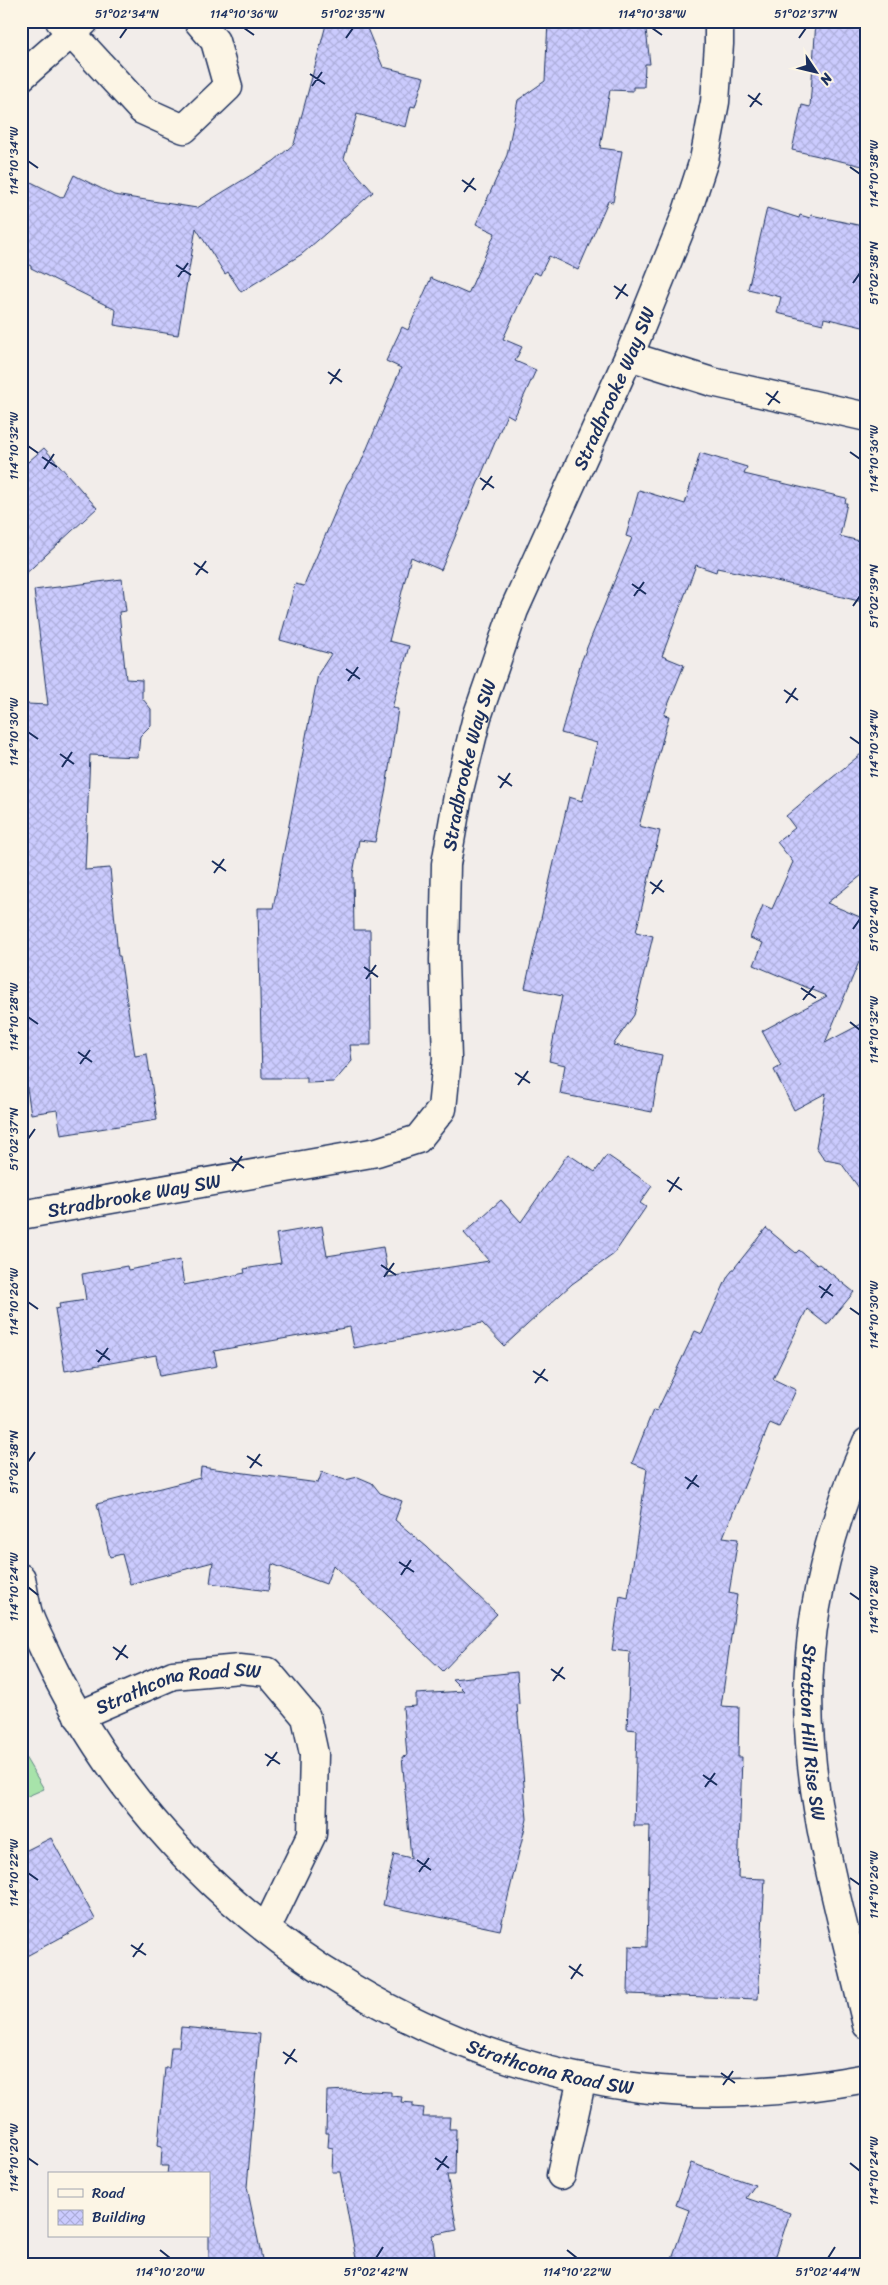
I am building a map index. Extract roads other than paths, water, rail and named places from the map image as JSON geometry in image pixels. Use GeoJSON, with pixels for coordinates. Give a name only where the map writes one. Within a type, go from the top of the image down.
{"type":"FeatureCollection","features":[{"type":"Feature","properties":{"kind":"street"},"geometry":{"type":"LineString","coordinates":[[21,77],[72,25],[142,110],[184,129],[228,87],[215,41],[198,21]]}},
{"type":"Feature","properties":{"kind":"street","name":"Stradbrooke Way SW"},"geometry":{"type":"LineString","coordinates":[[21,1215],[377,1152],[418,1138],[442,1109],[446,1059],[444,960],[446,864],[459,790],[477,717],[518,601],[629,356],[686,215],[704,160],[714,102],[720,44],[719,21]]}},
{"type":"Feature","properties":{"kind":"street"},"geometry":{"type":"LineString","coordinates":[[629,356],[712,382],[867,417]]}},
{"type":"Feature","properties":{"kind":"street","name":"Stratton Hill Rise SW"},"geometry":{"type":"LineString","coordinates":[[867,1442],[850,1480],[832,1533],[819,1586],[811,1641],[808,1696],[810,1743],[815,1789],[867,2025]]}},
{"type":"Feature","properties":{"kind":"street","name":"Strathcona Road SW"},"geometry":{"type":"LineString","coordinates":[[21,1578],[28,1612],[51,1665],[78,1716],[108,1763],[141,1807],[177,1849],[217,1888],[266,1929],[366,1996],[417,2023],[470,2046],[525,2064],[582,2078],[641,2088],[701,2092],[761,2092],[820,2086],[867,2078]]}},
{"type":"Feature","properties":{"kind":"street","name":"Strathcona Road SW"},"geometry":{"type":"LineString","coordinates":[[78,1716],[172,1675],[240,1669],[268,1672],[288,1694],[306,1717],[314,1754],[312,1834],[266,1929]]}},
{"type":"Feature","properties":{"kind":"street"},"geometry":{"type":"LineString","coordinates":[[561,2175],[582,2078]]}}]}
